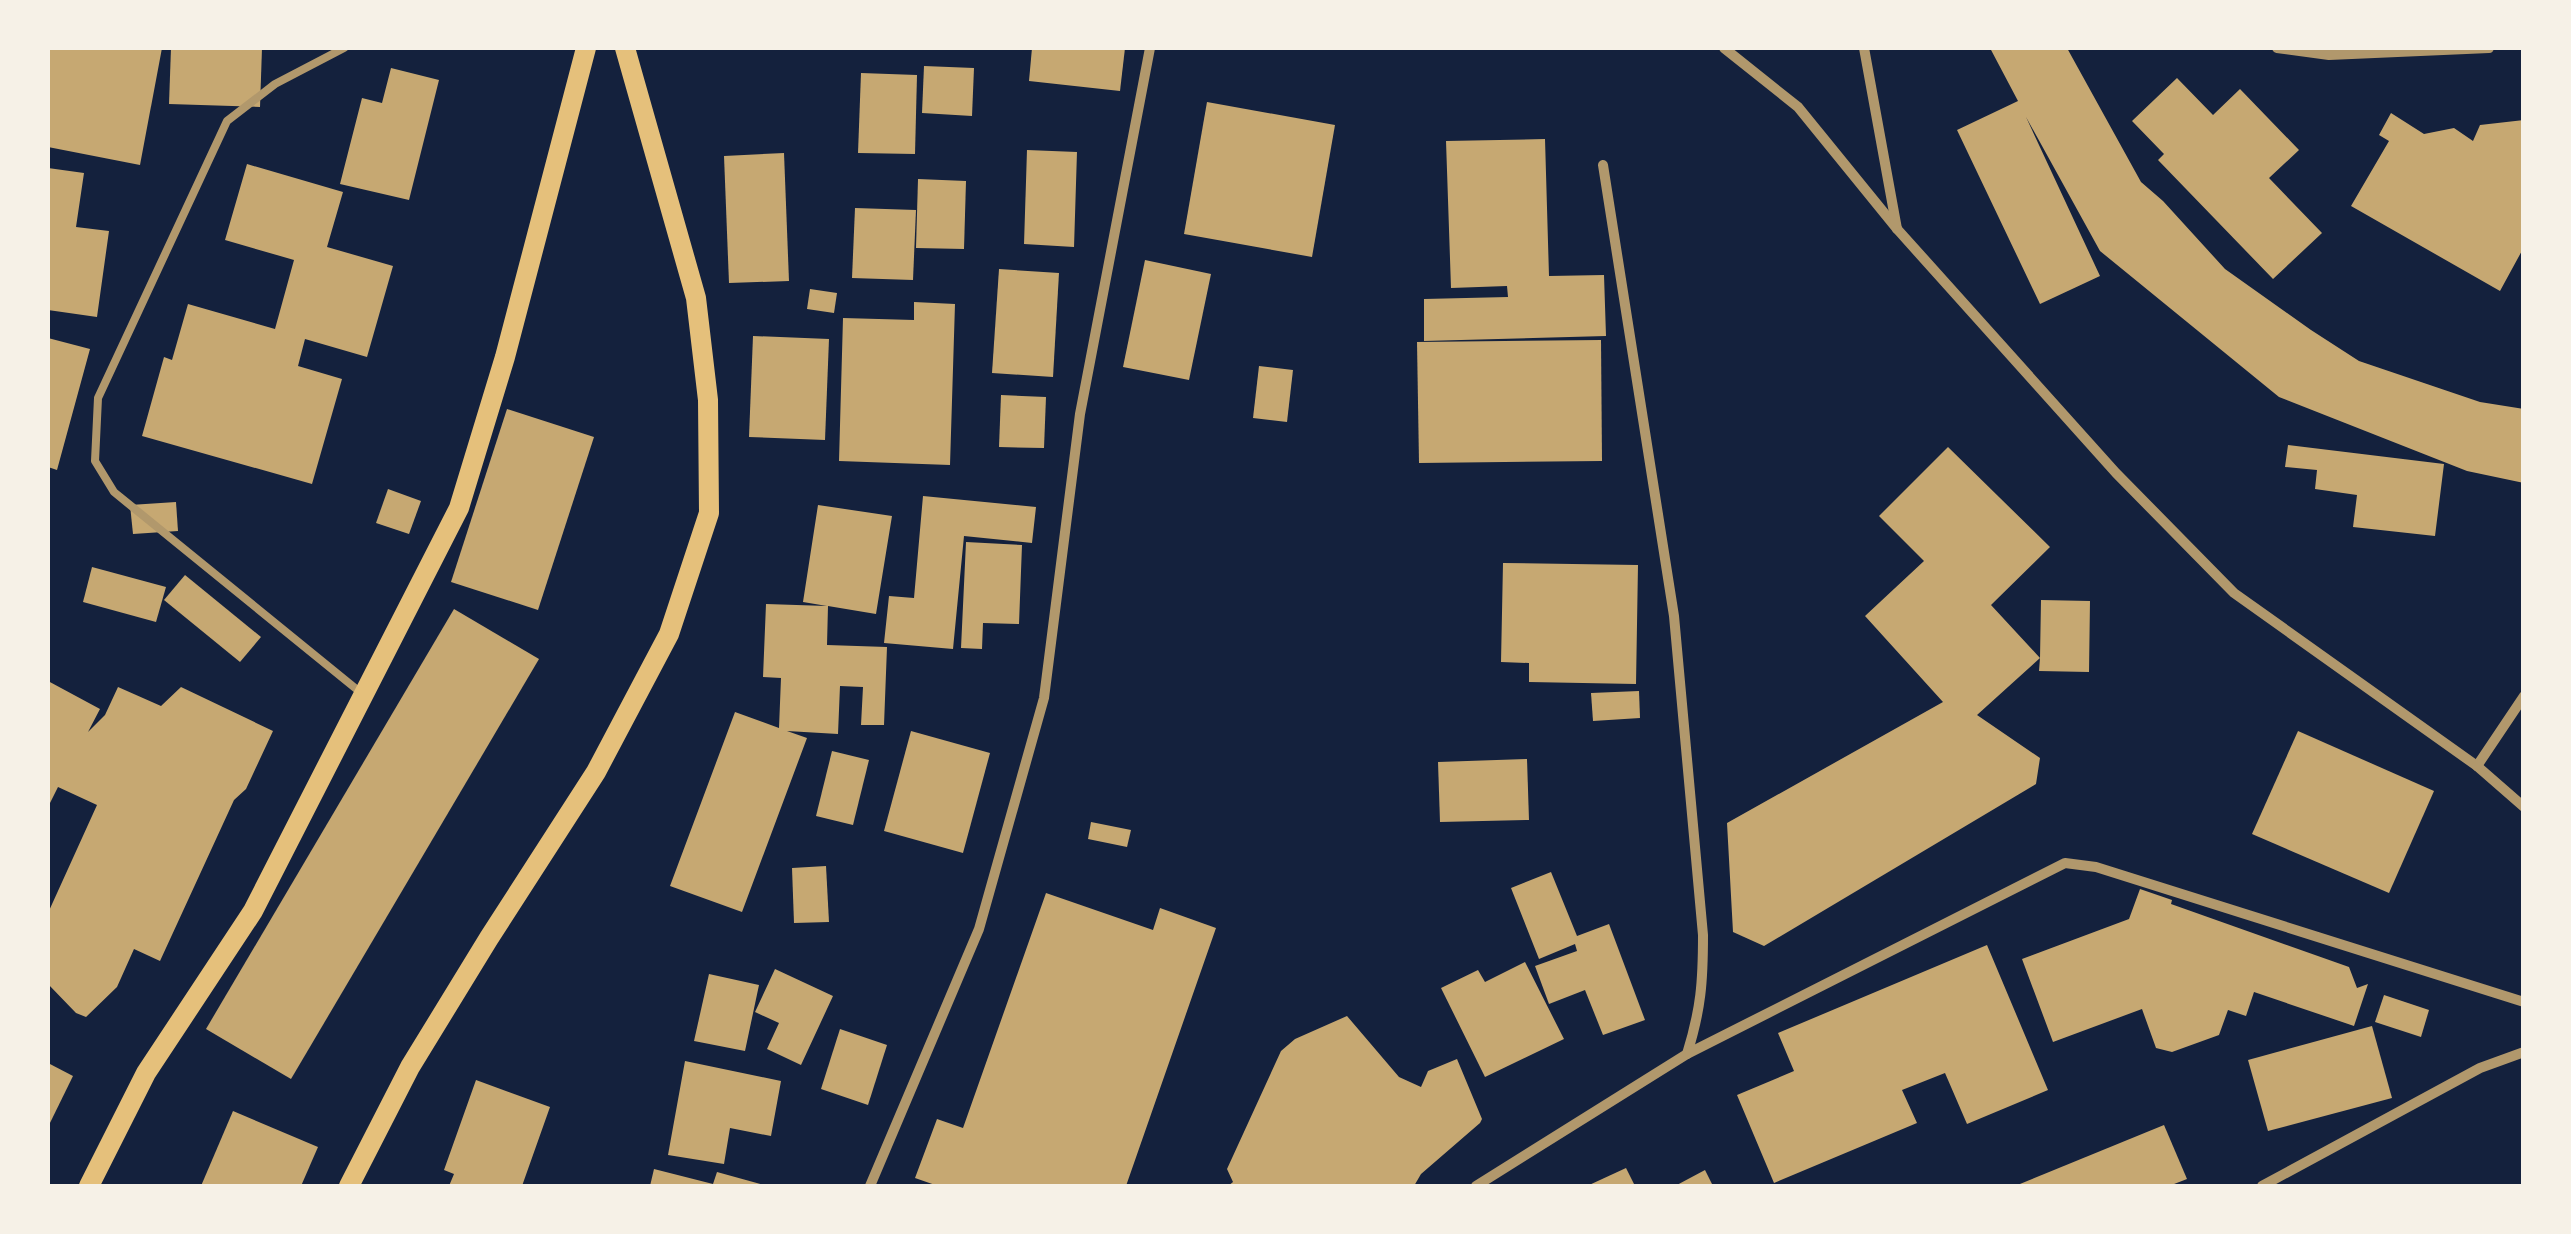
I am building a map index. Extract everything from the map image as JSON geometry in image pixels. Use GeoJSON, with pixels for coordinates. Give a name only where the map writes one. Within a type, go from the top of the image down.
{"type":"FeatureCollection","features":[{"type":"Feature","properties":{"kind":"main road"},"geometry":{"type":"LineString","coordinates":[[89,1186],[146,1073],[253,911],[459,508],[505,357],[586,48]]}},
{"type":"Feature","properties":{"kind":"main road"},"geometry":{"type":"LineString","coordinates":[[349,1186],[410,1067],[596,772],[670,634],[709,513],[708,400],[696,298],[625,48]]}},
{"type":"Feature","properties":{"kind":"street"},"geometry":{"type":"LineString","coordinates":[[870,1186],[979,929],[1044,698],[1080,414],[1150,48]]}},
{"type":"Feature","properties":{"kind":"street"},"geometry":{"type":"LineString","coordinates":[[1724,48],[1798,107],[1898,230],[2116,473],[2234,593],[2476,766],[2524,807]]}},
{"type":"Feature","properties":{"kind":"street"},"geometry":{"type":"LineString","coordinates":[[1864,48],[1898,230]]}},
{"type":"Feature","properties":{"kind":"street"},"geometry":{"type":"LineString","coordinates":[[2278,48],[2329,55],[2488,48]]}},
{"type":"Feature","properties":{"kind":"street"},"geometry":{"type":"LineString","coordinates":[[1603,165],[1674,616],[1703,934],[1701,1000],[1688,1054]]}},
{"type":"Feature","properties":{"kind":"street"},"geometry":{"type":"LineString","coordinates":[[2476,766],[2524,696]]}},
{"type":"Feature","properties":{"kind":"street"},"geometry":{"type":"LineString","coordinates":[[1476,1186],[1688,1054],[2065,862],[2096,867],[2524,1002]]}},
{"type":"Feature","properties":{"kind":"street"},"geometry":{"type":"LineString","coordinates":[[2262,1186],[2480,1068],[2524,1052]]}},
{"type":"Feature","properties":{"kind":"lane"},"geometry":{"type":"LineString","coordinates":[[344,48],[275,84],[227,121],[98,398],[95,461],[114,492],[364,695]]}},
{"type":"Feature","properties":{"kind":"building"},"geometry":{"type":"Polygon","coordinates":[[[48,48],[162,48],[140,165],[48,147],[48,48]]]}},
{"type":"Feature","properties":{"kind":"building"},"geometry":{"type":"Polygon","coordinates":[[[171,48],[262,48],[260,107],[169,104],[171,48]]]}},
{"type":"Feature","properties":{"kind":"building"},"geometry":{"type":"Polygon","coordinates":[[[1032,48],[1125,48],[1120,91],[1029,81],[1032,48]]]}},
{"type":"Feature","properties":{"kind":"building"},"geometry":{"type":"Polygon","coordinates":[[[1990,48],[2067,48],[2141,182],[2225,269],[2311,330],[2359,361],[2480,402],[2524,409],[2524,483],[2467,471],[2279,397],[2100,251],[2026,117],[2100,276],[2040,304],[1957,130],[2018,101],[1990,48]]]}},
{"type":"Feature","properties":{"kind":"building"},"geometry":{"type":"Polygon","coordinates":[[[924,66],[974,68],[972,116],[922,113],[924,66]]]}},
{"type":"Feature","properties":{"kind":"building"},"geometry":{"type":"Polygon","coordinates":[[[391,68],[439,80],[409,200],[340,184],[362,98],[382,103],[391,68]]]}},
{"type":"Feature","properties":{"kind":"building"},"geometry":{"type":"Polygon","coordinates":[[[861,73],[917,75],[915,154],[858,153],[861,73]]]}},
{"type":"Feature","properties":{"kind":"building"},"geometry":{"type":"Polygon","coordinates":[[[2177,78],[2213,115],[2240,89],[2299,150],[2269,178],[2322,233],[2273,279],[2158,160],[2164,154],[2132,121],[2177,78]]]}},
{"type":"Feature","properties":{"kind":"building"},"geometry":{"type":"Polygon","coordinates":[[[1207,102],[1335,125],[1312,257],[1184,234],[1207,102]]]}},
{"type":"Feature","properties":{"kind":"building"},"geometry":{"type":"Polygon","coordinates":[[[2391,113],[2424,134],[2454,128],[2473,141],[2480,125],[2524,120],[2524,247],[2500,291],[2351,206],[2389,141],[2379,135],[2391,113]]]}},
{"type":"Feature","properties":{"kind":"building"},"geometry":{"type":"Polygon","coordinates":[[[1545,139],[1549,276],[1604,275],[1606,336],[1424,341],[1424,299],[1508,297],[1507,286],[1451,288],[1446,141],[1545,139]]]}},
{"type":"Feature","properties":{"kind":"building"},"geometry":{"type":"Polygon","coordinates":[[[1027,150],[1077,152],[1074,247],[1024,244],[1027,150]]]}},
{"type":"Feature","properties":{"kind":"building"},"geometry":{"type":"Polygon","coordinates":[[[784,153],[789,281],[729,283],[724,156],[784,153]]]}},
{"type":"Feature","properties":{"kind":"building"},"geometry":{"type":"Polygon","coordinates":[[[247,164],[343,192],[327,247],[393,266],[367,357],[305,339],[298,366],[342,379],[312,484],[142,436],[164,357],[172,360],[188,304],[275,329],[294,260],[225,240],[247,164]]]}},
{"type":"Feature","properties":{"kind":"building"},"geometry":{"type":"Polygon","coordinates":[[[48,168],[84,173],[76,227],[109,231],[97,317],[48,310],[48,168]]]}},
{"type":"Feature","properties":{"kind":"building"},"geometry":{"type":"Polygon","coordinates":[[[918,179],[966,181],[964,249],[916,248],[918,179]]]}},
{"type":"Feature","properties":{"kind":"building"},"geometry":{"type":"Polygon","coordinates":[[[855,208],[916,210],[913,280],[852,278],[855,208]]]}},
{"type":"Feature","properties":{"kind":"building"},"geometry":{"type":"Polygon","coordinates":[[[1145,260],[1211,274],[1189,380],[1123,367],[1145,260]]]}},
{"type":"Feature","properties":{"kind":"building"},"geometry":{"type":"Polygon","coordinates":[[[999,269],[1059,273],[1053,377],[992,373],[999,269]]]}},
{"type":"Feature","properties":{"kind":"building"},"geometry":{"type":"Polygon","coordinates":[[[810,289],[837,293],[834,313],[807,309],[810,289]]]}},
{"type":"Feature","properties":{"kind":"building"},"geometry":{"type":"Polygon","coordinates":[[[914,302],[955,304],[950,465],[839,461],[843,318],[914,320],[914,302]]]}},
{"type":"Feature","properties":{"kind":"building"},"geometry":{"type":"Polygon","coordinates":[[[753,336],[829,339],[825,440],[749,437],[753,336]]]}},
{"type":"Feature","properties":{"kind":"building"},"geometry":{"type":"Polygon","coordinates":[[[48,338],[90,349],[57,470],[48,467],[48,338]]]}},
{"type":"Feature","properties":{"kind":"building"},"geometry":{"type":"Polygon","coordinates":[[[1601,340],[1602,461],[1419,463],[1417,342],[1601,340]]]}},
{"type":"Feature","properties":{"kind":"building"},"geometry":{"type":"Polygon","coordinates":[[[1259,366],[1293,370],[1287,422],[1253,418],[1259,366]]]}},
{"type":"Feature","properties":{"kind":"building"},"geometry":{"type":"Polygon","coordinates":[[[1001,395],[1046,397],[1044,448],[999,447],[1001,395]]]}},
{"type":"Feature","properties":{"kind":"building"},"geometry":{"type":"Polygon","coordinates":[[[507,409],[594,437],[538,610],[451,582],[507,409]]]}},
{"type":"Feature","properties":{"kind":"building"},"geometry":{"type":"Polygon","coordinates":[[[2288,445],[2444,464],[2435,536],[2353,527],[2357,495],[2315,489],[2317,470],[2285,467],[2288,445]]]}},
{"type":"Feature","properties":{"kind":"building"},"geometry":{"type":"Polygon","coordinates":[[[1948,447],[2050,547],[1991,605],[2040,658],[1977,715],[2040,758],[2036,784],[1764,946],[1733,932],[1727,823],[1943,702],[1865,616],[1924,561],[1879,516],[1948,447]]]}},
{"type":"Feature","properties":{"kind":"building"},"geometry":{"type":"Polygon","coordinates":[[[388,489],[421,501],[409,534],[376,523],[388,489]]]}},
{"type":"Feature","properties":{"kind":"building"},"geometry":{"type":"Polygon","coordinates":[[[923,496],[1036,507],[1032,543],[964,536],[953,649],[884,643],[889,596],[914,598],[923,496]]]}},
{"type":"Feature","properties":{"kind":"building"},"geometry":{"type":"Polygon","coordinates":[[[176,502],[178,531],[133,534],[130,505],[176,502]]]}},
{"type":"Feature","properties":{"kind":"building"},"geometry":{"type":"Polygon","coordinates":[[[818,505],[892,516],[876,614],[828,606],[827,645],[887,647],[884,725],[861,725],[863,687],[840,686],[838,734],[787,731],[807,738],[742,912],[670,886],[735,712],[779,728],[781,678],[763,677],[766,604],[827,606],[803,602],[818,505]]]}},
{"type":"Feature","properties":{"kind":"building"},"geometry":{"type":"Polygon","coordinates":[[[966,542],[1022,545],[1019,624],[983,623],[982,649],[961,648],[966,542]]]}},
{"type":"Feature","properties":{"kind":"building"},"geometry":{"type":"Polygon","coordinates":[[[1503,563],[1638,565],[1636,684],[1529,682],[1529,663],[1501,662],[1503,563]]]}},
{"type":"Feature","properties":{"kind":"building"},"geometry":{"type":"Polygon","coordinates":[[[92,567],[166,587],[156,622],[83,602],[92,567]]]}},
{"type":"Feature","properties":{"kind":"building"},"geometry":{"type":"Polygon","coordinates":[[[185,575],[261,637],[240,662],[164,600],[185,575]]]}},
{"type":"Feature","properties":{"kind":"building"},"geometry":{"type":"Polygon","coordinates":[[[2041,600],[2090,601],[2089,672],[2039,671],[2041,600]]]}},
{"type":"Feature","properties":{"kind":"building"},"geometry":{"type":"Polygon","coordinates":[[[454,609],[539,659],[291,1079],[206,1029],[454,609]]]}},
{"type":"Feature","properties":{"kind":"building"},"geometry":{"type":"Polygon","coordinates":[[[48,681],[100,709],[88,732],[105,715],[118,687],[161,706],[181,687],[273,731],[246,789],[234,800],[160,961],[134,949],[117,987],[86,1017],[76,1013],[48,984],[48,913],[97,805],[58,787],[48,807],[48,681]]]}},
{"type":"Feature","properties":{"kind":"building"},"geometry":{"type":"Polygon","coordinates":[[[1639,691],[1640,718],[1593,721],[1591,693],[1639,691]]]}},
{"type":"Feature","properties":{"kind":"building"},"geometry":{"type":"Polygon","coordinates":[[[911,731],[990,753],[963,853],[884,831],[911,731]]]}},
{"type":"Feature","properties":{"kind":"building"},"geometry":{"type":"Polygon","coordinates":[[[2298,731],[2434,791],[2389,893],[2252,834],[2298,731]]]}},
{"type":"Feature","properties":{"kind":"building"},"geometry":{"type":"Polygon","coordinates":[[[832,751],[869,760],[853,825],[816,816],[832,751]]]}},
{"type":"Feature","properties":{"kind":"building"},"geometry":{"type":"Polygon","coordinates":[[[1527,759],[1529,820],[1440,822],[1438,762],[1527,759]]]}},
{"type":"Feature","properties":{"kind":"building"},"geometry":{"type":"Polygon","coordinates":[[[1091,822],[1131,830],[1127,847],[1088,839],[1091,822]]]}},
{"type":"Feature","properties":{"kind":"building"},"geometry":{"type":"Polygon","coordinates":[[[826,866],[829,922],[794,923],[792,868],[826,866]]]}},
{"type":"Feature","properties":{"kind":"building"},"geometry":{"type":"Polygon","coordinates":[[[1551,872],[1577,936],[1609,924],[1645,1020],[1603,1035],[1585,990],[1549,1004],[1535,966],[1577,951],[1575,944],[1539,959],[1511,888],[1551,872]]]}},
{"type":"Feature","properties":{"kind":"building"},"geometry":{"type":"Polygon","coordinates":[[[2140,889],[2172,900],[2171,904],[2349,967],[2357,988],[2368,984],[2354,1026],[2254,992],[2246,1016],[2228,1010],[2219,1035],[2172,1052],[2156,1048],[2142,1009],[2053,1042],[2022,959],[2129,919],[2140,889]]]}},
{"type":"Feature","properties":{"kind":"building"},"geometry":{"type":"Polygon","coordinates":[[[1046,893],[1153,930],[1160,908],[1216,928],[1126,1186],[938,1186],[915,1178],[937,1119],[963,1128],[1046,893]]]}},
{"type":"Feature","properties":{"kind":"building"},"geometry":{"type":"Polygon","coordinates":[[[1987,945],[2048,1090],[1967,1124],[1945,1073],[1902,1090],[1917,1123],[1774,1183],[1737,1095],[1794,1071],[1778,1033],[1987,945]]]}},
{"type":"Feature","properties":{"kind":"building"},"geometry":{"type":"Polygon","coordinates":[[[1525,962],[1564,1039],[1485,1077],[1441,988],[1478,970],[1485,982],[1525,962]]]}},
{"type":"Feature","properties":{"kind":"building"},"geometry":{"type":"Polygon","coordinates":[[[775,969],[833,996],[801,1065],[767,1049],[779,1023],[755,1012],[775,969]]]}},
{"type":"Feature","properties":{"kind":"building"},"geometry":{"type":"Polygon","coordinates":[[[709,974],[759,985],[745,1051],[694,1041],[709,974]]]}},
{"type":"Feature","properties":{"kind":"building"},"geometry":{"type":"Polygon","coordinates":[[[2384,995],[2429,1010],[2421,1037],[2375,1022],[2384,995]]]}},
{"type":"Feature","properties":{"kind":"building"},"geometry":{"type":"Polygon","coordinates":[[[1347,1016],[1399,1077],[1421,1087],[1428,1071],[1457,1059],[1482,1119],[1480,1123],[1421,1174],[1414,1186],[1228,1186],[1233,1182],[1227,1169],[1281,1051],[1295,1039],[1347,1016]]]}},
{"type":"Feature","properties":{"kind":"building"},"geometry":{"type":"Polygon","coordinates":[[[2372,1026],[2392,1098],[2268,1131],[2248,1060],[2372,1026]]]}},
{"type":"Feature","properties":{"kind":"building"},"geometry":{"type":"Polygon","coordinates":[[[840,1029],[887,1045],[868,1105],[821,1089],[840,1029]]]}},
{"type":"Feature","properties":{"kind":"building"},"geometry":{"type":"Polygon","coordinates":[[[685,1061],[781,1081],[771,1136],[730,1128],[724,1164],[668,1155],[685,1061]]]}},
{"type":"Feature","properties":{"kind":"building"},"geometry":{"type":"Polygon","coordinates":[[[48,1063],[73,1076],[48,1127],[48,1063]]]}},
{"type":"Feature","properties":{"kind":"building"},"geometry":{"type":"Polygon","coordinates":[[[476,1080],[550,1107],[522,1186],[449,1186],[454,1174],[444,1170],[476,1080]]]}},
{"type":"Feature","properties":{"kind":"building"},"geometry":{"type":"Polygon","coordinates":[[[233,1111],[318,1147],[301,1186],[201,1186],[233,1111]]]}},
{"type":"Feature","properties":{"kind":"building"},"geometry":{"type":"Polygon","coordinates":[[[2164,1125],[2187,1179],[2169,1186],[2015,1186],[2164,1125]]]}},
{"type":"Feature","properties":{"kind":"building"},"geometry":{"type":"Polygon","coordinates":[[[1626,1168],[1635,1186],[1587,1186],[1626,1168]]]}},
{"type":"Feature","properties":{"kind":"building"},"geometry":{"type":"Polygon","coordinates":[[[654,1169],[713,1184],[717,1172],[768,1186],[650,1186],[654,1169]]]}},
{"type":"Feature","properties":{"kind":"building"},"geometry":{"type":"Polygon","coordinates":[[[1705,1170],[1713,1186],[1675,1186],[1705,1170]]]}}]}
